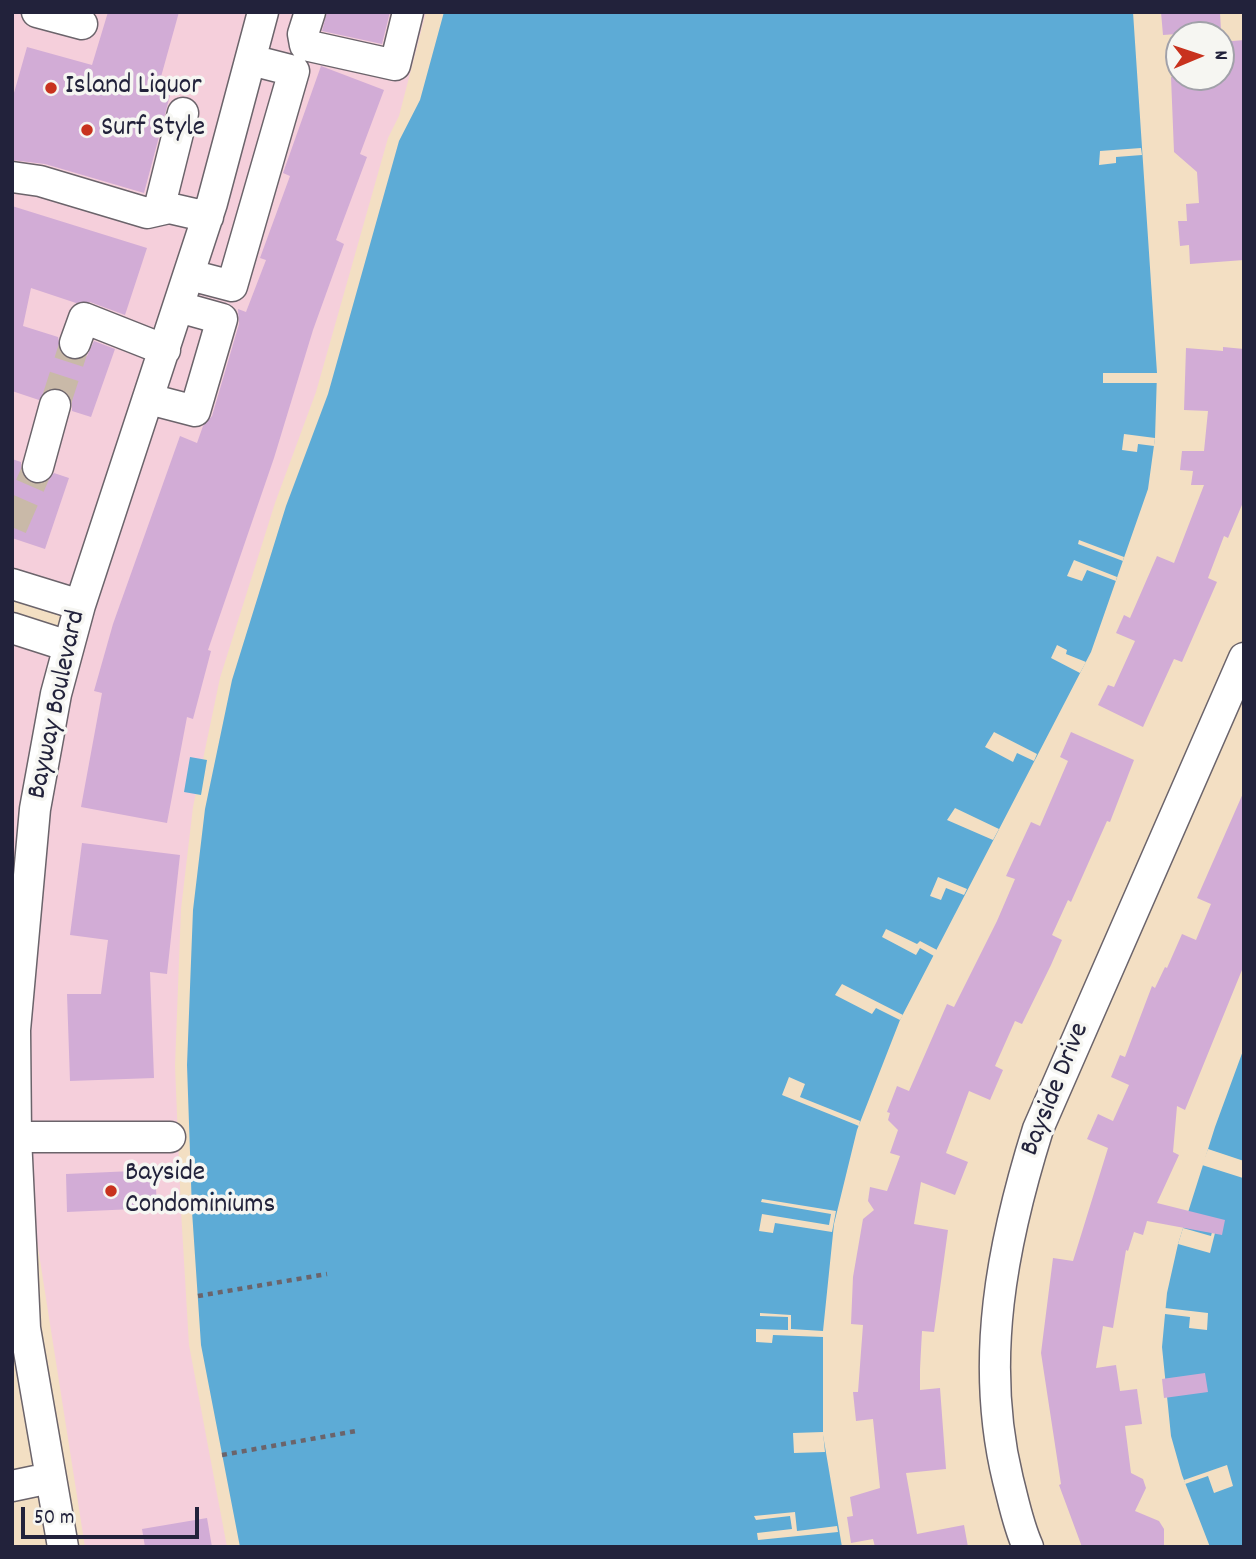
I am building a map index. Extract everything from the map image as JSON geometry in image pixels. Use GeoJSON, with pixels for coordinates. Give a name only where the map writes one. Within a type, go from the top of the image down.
{"type":"FeatureCollection","features":[{"type":"Feature","properties":{"kind":"street"},"geometry":{"type":"LineString","coordinates":[[37,12],[82,24]]}},
{"type":"Feature","properties":{"kind":"street"},"geometry":{"type":"LineString","coordinates":[[261,18],[307,23],[305,45],[396,65],[408,12]]}},
{"type":"Feature","properties":{"kind":"street","name":"Bayway Boulevard"},"geometry":{"type":"LineString","coordinates":[[63,1547],[25,1328],[14,1137],[17,931],[56,694],[68,646],[208,218],[261,18]]}},
{"type":"Feature","properties":{"kind":"street"},"geometry":{"type":"LineString","coordinates":[[190,275],[232,286],[294,71],[251,60]]}},
{"type":"Feature","properties":{"kind":"street"},"geometry":{"type":"LineString","coordinates":[[159,209],[183,113]]}},
{"type":"Feature","properties":{"kind":"street"},"geometry":{"type":"LineString","coordinates":[[12,177],[40,181],[147,212],[169,208],[208,218]]}},
{"type":"Feature","properties":{"kind":"street"},"geometry":{"type":"LineString","coordinates":[[149,399],[195,411],[222,319],[179,307]]}},
{"type":"Feature","properties":{"kind":"street"},"geometry":{"type":"LineString","coordinates":[[75,343],[84,318],[165,350]]}},
{"type":"Feature","properties":{"kind":"street"},"geometry":{"type":"LineString","coordinates":[[38,467],[55,405]]}},
{"type":"Feature","properties":{"kind":"street"},"geometry":{"type":"LineString","coordinates":[[12,584],[80,606]]}},
{"type":"Feature","properties":{"kind":"street"},"geometry":{"type":"LineString","coordinates":[[12,628],[68,646]]}},
{"type":"Feature","properties":{"kind":"street","name":"Bayside Drive"},"geometry":{"type":"LineString","coordinates":[[1028,1547],[1020,1529],[1001,1451],[993,1365],[998,1296],[1013,1208],[1043,1116],[1244,658]]}},
{"type":"Feature","properties":{"kind":"street"},"geometry":{"type":"LineString","coordinates":[[14,1137],[170,1137]]}},
{"type":"Feature","properties":{"kind":"street"},"geometry":{"type":"LineString","coordinates":[[12,1486],[50,1478]]}},
{"type":"Feature","properties":{"kind":"path"},"geometry":{"type":"LineString","coordinates":[[198,1296],[327,1274]]}},
{"type":"Feature","properties":{"kind":"path"},"geometry":{"type":"LineString","coordinates":[[222,1455],[356,1431]]}},
{"type":"Feature","properties":{"kind":"shaded area"},"geometry":{"type":"Polygon","coordinates":[[[12,12],[249,12],[199,200],[71,590],[12,571],[12,12]]]}},
{"type":"Feature","properties":{"kind":"shaded area"},"geometry":{"type":"Polygon","coordinates":[[[277,12],[426,12],[399,116],[388,138],[316,392],[275,503],[220,678],[193,807],[181,909],[175,1066],[181,1211],[189,1345],[227,1547],[85,1547],[34,1222],[29,1030],[49,810],[70,696],[93,609],[226,206],[277,12]]]}},
{"type":"Feature","properties":{"kind":"shaded area"},"geometry":{"type":"Polygon","coordinates":[[[12,641],[52,654],[22,807],[12,895],[12,641]]]}},
{"type":"Feature","properties":{"kind":"water"},"geometry":{"type":"Polygon","coordinates":[[[444,12],[1133,12],[1157,373],[1155,438],[1148,489],[1091,652],[900,1020],[857,1130],[834,1224],[823,1331],[823,1435],[842,1547],[240,1547],[201,1345],[192,1211],[187,1065],[193,910],[205,809],[232,680],[286,506],[328,394],[399,141],[420,100],[444,12]]]}},
{"type":"Feature","properties":{"kind":"water"},"geometry":{"type":"Polygon","coordinates":[[[190,757],[207,760],[201,795],[184,792],[190,757]]]}},
{"type":"Feature","properties":{"kind":"water"},"geometry":{"type":"Polygon","coordinates":[[[1244,1048],[1244,1547],[1210,1547],[1182,1475],[1171,1436],[1162,1347],[1167,1293],[1178,1244],[1215,1127],[1244,1048]]]}},
{"type":"Feature","properties":{"kind":"pier"},"geometry":{"type":"Polygon","coordinates":[[[1141,148],[1142,155],[1116,157],[1116,163],[1099,165],[1100,151],[1141,148]]]}},
{"type":"Feature","properties":{"kind":"pier"},"geometry":{"type":"Polygon","coordinates":[[[1103,373],[1157,373],[1157,383],[1103,383],[1103,373]]]}},
{"type":"Feature","properties":{"kind":"pier"},"geometry":{"type":"Polygon","coordinates":[[[1124,434],[1155,438],[1154,446],[1138,444],[1137,452],[1122,450],[1124,434]]]}},
{"type":"Feature","properties":{"kind":"pier"},"geometry":{"type":"Polygon","coordinates":[[[1079,540],[1124,557],[1123,561],[1078,544],[1079,540]]]}},
{"type":"Feature","properties":{"kind":"pier"},"geometry":{"type":"Polygon","coordinates":[[[1074,560],[1117,577],[1116,581],[1087,570],[1082,581],[1067,576],[1074,560]]]}},
{"type":"Feature","properties":{"kind":"pier"},"geometry":{"type":"Polygon","coordinates":[[[1057,645],[1067,650],[1066,654],[1086,662],[1080,673],[1051,658],[1057,645]]]}},
{"type":"Feature","properties":{"kind":"pier"},"geometry":{"type":"Polygon","coordinates":[[[994,732],[1037,754],[1034,761],[1017,753],[1013,762],[985,747],[994,732]]]}},
{"type":"Feature","properties":{"kind":"pier"},"geometry":{"type":"Polygon","coordinates":[[[955,808],[999,829],[993,840],[947,820],[955,808]]]}},
{"type":"Feature","properties":{"kind":"pier"},"geometry":{"type":"Polygon","coordinates":[[[938,877],[967,889],[964,895],[946,888],[941,900],[930,896],[938,877]]]}},
{"type":"Feature","properties":{"kind":"pier"},"geometry":{"type":"Polygon","coordinates":[[[886,929],[937,950],[934,956],[920,948],[916,955],[882,937],[886,929]]]}},
{"type":"Feature","properties":{"kind":"pier"},"geometry":{"type":"Polygon","coordinates":[[[842,984],[903,1015],[900,1020],[876,1008],[872,1014],[835,995],[842,984]]]}},
{"type":"Feature","properties":{"kind":"pier"},"geometry":{"type":"Polygon","coordinates":[[[789,1077],[805,1084],[800,1097],[860,1121],[859,1126],[782,1095],[789,1077]]]}},
{"type":"Feature","properties":{"kind":"pier"},"geometry":{"type":"Polygon","coordinates":[[[1208,1149],[1244,1161],[1243,1178],[1202,1165],[1208,1149]]]}},
{"type":"Feature","properties":{"kind":"pier"},"geometry":{"type":"Polygon","coordinates":[[[762,1199],[836,1211],[832,1232],[775,1223],[773,1233],[759,1231],[762,1214],[829,1225],[831,1214],[761,1202],[762,1199]]]}},
{"type":"Feature","properties":{"kind":"pier"},"geometry":{"type":"Polygon","coordinates":[[[1183,1228],[1211,1236],[1212,1232],[1215,1233],[1210,1253],[1178,1244],[1183,1228]]]}},
{"type":"Feature","properties":{"kind":"pier"},"geometry":{"type":"Polygon","coordinates":[[[1165,1308],[1208,1313],[1207,1330],[1189,1328],[1190,1317],[1165,1314],[1165,1308]]]}},
{"type":"Feature","properties":{"kind":"pier"},"geometry":{"type":"Polygon","coordinates":[[[760,1313],[791,1315],[791,1329],[823,1331],[823,1337],[773,1335],[772,1343],[756,1342],[756,1329],[788,1330],[788,1317],[760,1316],[760,1313]]]}},
{"type":"Feature","properties":{"kind":"pier"},"geometry":{"type":"Polygon","coordinates":[[[823,1432],[825,1452],[794,1453],[793,1433],[823,1432]]]}},
{"type":"Feature","properties":{"kind":"pier"},"geometry":{"type":"Polygon","coordinates":[[[1227,1465],[1233,1486],[1214,1493],[1208,1476],[1185,1484],[1184,1480],[1227,1465]]]}},
{"type":"Feature","properties":{"kind":"pier"},"geometry":{"type":"Polygon","coordinates":[[[795,1512],[797,1531],[837,1526],[838,1532],[758,1540],[757,1533],[792,1529],[790,1516],[756,1520],[754,1516],[795,1512]]]}},
{"type":"Feature","properties":{"kind":"building","name":"Surf Style"},"geometry":{"type":"Polygon","coordinates":[[[108,12],[179,12],[159,84],[172,88],[144,193],[45,164],[12,160],[12,100],[27,47],[92,65],[108,12]]]}},
{"type":"Feature","properties":{"kind":"building"},"geometry":{"type":"Polygon","coordinates":[[[327,12],[390,12],[382,44],[322,31],[327,12]]]}},
{"type":"Feature","properties":{"kind":"building"},"geometry":{"type":"Polygon","coordinates":[[[1161,12],[1220,12],[1220,21],[1165,21],[1163,35],[1161,12]]]}},
{"type":"Feature","properties":{"kind":"building"},"geometry":{"type":"Polygon","coordinates":[[[1244,40],[1244,260],[1190,264],[1189,245],[1180,246],[1178,221],[1187,221],[1186,204],[1199,203],[1197,172],[1174,152],[1172,91],[1235,91],[1235,41],[1244,40]]]}},
{"type":"Feature","properties":{"kind":"building"},"geometry":{"type":"Polygon","coordinates":[[[321,66],[384,90],[360,154],[367,157],[336,240],[344,244],[208,650],[211,651],[193,719],[187,717],[167,823],[81,807],[102,693],[94,691],[113,624],[180,436],[197,443],[203,426],[212,416],[239,324],[238,309],[246,312],[266,260],[260,258],[290,176],[283,173],[321,66]]]}},
{"type":"Feature","properties":{"kind":"building"},"geometry":{"type":"Polygon","coordinates":[[[12,206],[147,248],[125,315],[90,302],[76,303],[31,288],[23,326],[58,337],[62,355],[79,360],[87,356],[94,341],[115,349],[91,417],[72,411],[72,400],[60,388],[50,388],[39,400],[12,391],[12,206]]]}},
{"type":"Feature","properties":{"kind":"building"},"geometry":{"type":"Polygon","coordinates":[[[1223,347],[1244,349],[1244,500],[1228,538],[1224,536],[1208,578],[1217,582],[1182,662],[1174,659],[1143,727],[1098,705],[1108,685],[1114,687],[1135,641],[1116,633],[1124,615],[1130,618],[1157,556],[1174,563],[1204,485],[1191,485],[1193,471],[1180,470],[1182,451],[1204,451],[1208,411],[1184,410],[1186,348],[1223,351],[1223,347]]]}},
{"type":"Feature","properties":{"kind":"building"},"geometry":{"type":"Polygon","coordinates":[[[12,459],[21,462],[21,472],[33,484],[43,484],[54,473],[69,478],[45,549],[12,538],[12,459]]]}},
{"type":"Feature","properties":{"kind":"building"},"geometry":{"type":"Polygon","coordinates":[[[1071,732],[1134,760],[1110,822],[1107,821],[1071,902],[1068,900],[1052,935],[1062,940],[1051,965],[1022,1024],[1015,1021],[995,1066],[1003,1070],[990,1100],[969,1091],[946,1153],[968,1162],[955,1195],[921,1182],[914,1224],[948,1230],[934,1332],[922,1331],[920,1369],[920,1390],[940,1388],[946,1469],[906,1473],[917,1534],[964,1525],[968,1547],[875,1547],[873,1539],[851,1543],[847,1517],[853,1516],[850,1497],[880,1488],[873,1419],[856,1421],[853,1392],[858,1392],[863,1325],[851,1324],[853,1277],[863,1219],[874,1210],[868,1201],[870,1187],[887,1191],[900,1156],[890,1153],[898,1130],[888,1120],[890,1113],[887,1112],[897,1086],[909,1091],[947,1004],[954,1007],[997,921],[1015,879],[1006,876],[1031,822],[1040,826],[1068,761],[1060,757],[1071,732]]]}},
{"type":"Feature","properties":{"kind":"building"},"geometry":{"type":"Polygon","coordinates":[[[1244,791],[1244,965],[1185,1110],[1177,1106],[1173,1152],[1179,1155],[1157,1203],[1225,1220],[1222,1235],[1147,1221],[1143,1235],[1134,1232],[1128,1251],[1126,1250],[1113,1328],[1103,1326],[1096,1368],[1116,1365],[1120,1391],[1137,1389],[1142,1424],[1125,1426],[1131,1473],[1143,1479],[1146,1488],[1135,1511],[1159,1521],[1164,1529],[1164,1547],[1082,1547],[1059,1485],[1061,1484],[1041,1353],[1053,1258],[1073,1261],[1108,1148],[1087,1139],[1098,1114],[1113,1121],[1129,1085],[1111,1077],[1120,1055],[1125,1057],[1152,986],[1155,988],[1165,967],[1167,968],[1182,934],[1196,940],[1211,904],[1197,898],[1244,791]]]}},
{"type":"Feature","properties":{"kind":"building"},"geometry":{"type":"Polygon","coordinates":[[[82,843],[180,855],[167,974],[150,972],[154,1078],[70,1081],[67,994],[101,994],[108,940],[70,935],[82,843]]]}},
{"type":"Feature","properties":{"kind":"building","name":"Bayside Condominiums"},"geometry":{"type":"Polygon","coordinates":[[[155,1170],[157,1208],[67,1212],[66,1174],[155,1170]]]}},
{"type":"Feature","properties":{"kind":"building"},"geometry":{"type":"Polygon","coordinates":[[[1205,1373],[1208,1392],[1164,1398],[1162,1379],[1205,1373]]]}},
{"type":"Feature","properties":{"kind":"building"},"geometry":{"type":"Polygon","coordinates":[[[207,1518],[212,1547],[145,1547],[142,1529],[207,1518]]]}},
{"type":"Feature","properties":{"kind":"tunnel"},"geometry":{"type":"LineString","coordinates":[[55,405],[75,343]]}},
{"type":"Feature","properties":{"kind":"tunnel"},"geometry":{"type":"LineString","coordinates":[[12,527],[38,467]]}},
{"type":"Feature","properties":{"kind":"place","name":"Island Liquor"},"geometry":{"type":"Point","coordinates":[51,88]}},
{"type":"Feature","properties":{"kind":"place","name":"Surf Style"},"geometry":{"type":"Point","coordinates":[87,130]}},
{"type":"Feature","properties":{"kind":"place","name":"Bayside Condominiums"},"geometry":{"type":"Point","coordinates":[111,1191]}}]}
